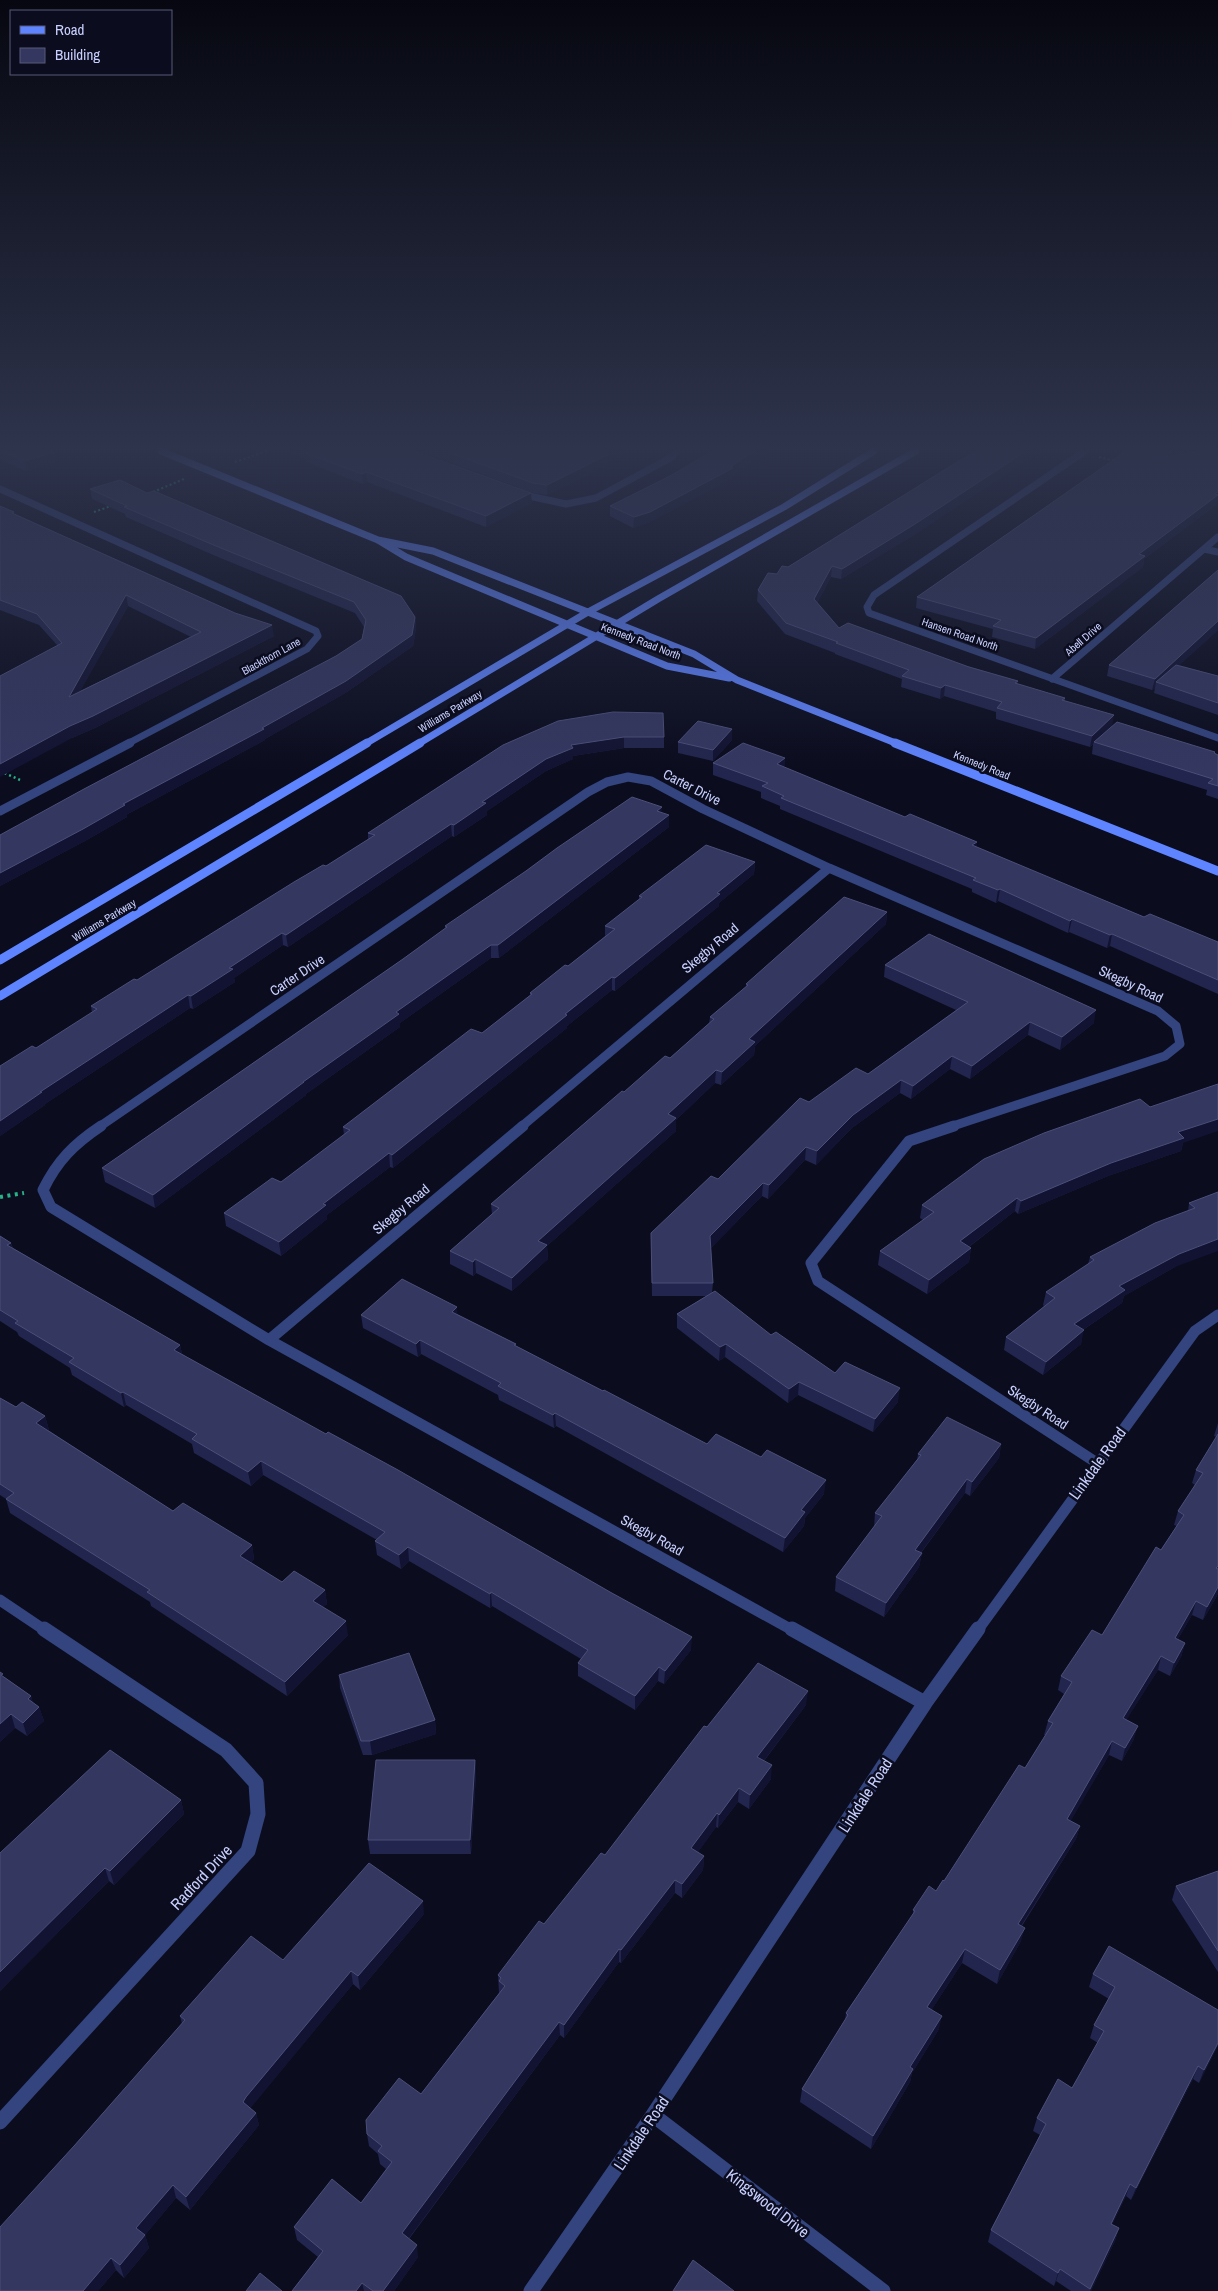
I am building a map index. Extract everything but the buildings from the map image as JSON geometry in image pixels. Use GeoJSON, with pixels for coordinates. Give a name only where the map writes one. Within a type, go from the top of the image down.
{"type":"FeatureCollection","features":[{"type":"Feature","properties":{"kind":"main road","name":"Kennedy Road North"},"geometry":{"type":"LineString","coordinates":[[408,558],[667,666],[737,680]]}},
{"type":"Feature","properties":{"kind":"main road","name":"Kennedy Road North"},"geometry":{"type":"LineString","coordinates":[[453,558],[694,654],[737,680]]}},
{"type":"Feature","properties":{"kind":"main road","name":"Williams Parkway"},"geometry":{"type":"LineString","coordinates":[[0,960],[588,612],[689,558]]}},
{"type":"Feature","properties":{"kind":"main road","name":"Williams Parkway"},"geometry":{"type":"LineString","coordinates":[[0,996],[618,624],[732,558]]}},
{"type":"Feature","properties":{"kind":"main road","name":"Kennedy Road"},"geometry":{"type":"LineString","coordinates":[[737,680],[1218,871]]}},
{"type":"Feature","properties":{"kind":"street","name":"Blackthorn Lane"},"geometry":{"type":"LineString","coordinates":[[0,811],[307,649],[318,636],[316,631],[308,627],[154,558]]}},
{"type":"Feature","properties":{"kind":"street","name":"Hansen Road North"},"geometry":{"type":"LineString","coordinates":[[929,558],[874,596],[867,607],[869,613],[1218,738]]}},
{"type":"Feature","properties":{"kind":"street","name":"Abell Drive"},"geometry":{"type":"LineString","coordinates":[[1052,679],[1194,558]]}},
{"type":"Feature","properties":{"kind":"street","name":"Carter Drive"},"geometry":{"type":"LineString","coordinates":[[269,1340],[51,1207],[43,1190],[53,1169],[82,1140],[588,792],[607,782],[628,777],[651,781],[704,809],[829,868]]}},
{"type":"Feature","properties":{"kind":"street","name":"Skegby Road"},"geometry":{"type":"LineString","coordinates":[[925,1703],[269,1340],[829,868],[1158,1011],[1176,1026],[1180,1044],[1166,1056],[909,1141],[811,1263],[818,1281],[1097,1463]]}},
{"type":"Feature","properties":{"kind":"street","name":"Linkdale Road"},"geometry":{"type":"LineString","coordinates":[[532,2291],[653,2115],[925,1703],[1097,1463],[1195,1331],[1218,1315]]}},
{"type":"Feature","properties":{"kind":"street","name":"Radford Drive"},"geometry":{"type":"LineString","coordinates":[[0,1600],[226,1750],[256,1783],[258,1814],[248,1850],[0,2122]]}},
{"type":"Feature","properties":{"kind":"street","name":"Kingswood Drive"},"geometry":{"type":"LineString","coordinates":[[653,2115],[883,2291]]}}]}
